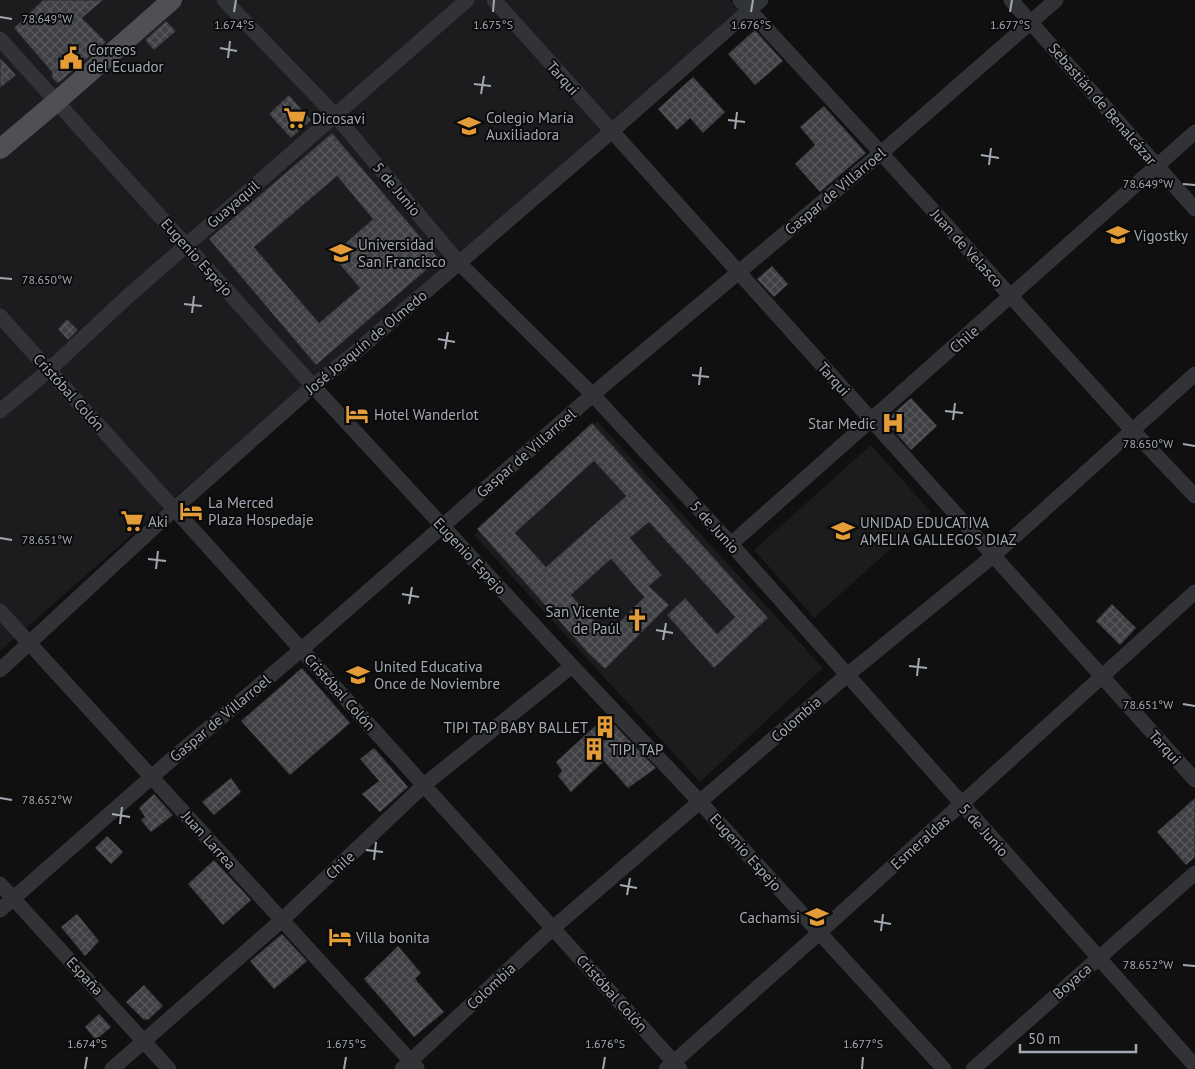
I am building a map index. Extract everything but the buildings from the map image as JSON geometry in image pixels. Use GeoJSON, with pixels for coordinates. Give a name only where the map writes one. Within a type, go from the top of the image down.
{"type":"FeatureCollection","features":[{"type":"Feature","properties":{"kind":"main road"},"geometry":{"type":"LineString","coordinates":[[0,149],[172,0]]}},
{"type":"Feature","properties":{"kind":"street","name":"5 de Junio"},"geometry":{"type":"LineString","coordinates":[[224,0],[335,115],[458,263],[593,395],[731,544],[846,676],[1195,1066]]}},
{"type":"Feature","properties":{"kind":"street","name":"Guayaquil"},"geometry":{"type":"LineString","coordinates":[[0,411],[49,370],[186,245],[467,0]]}},
{"type":"Feature","properties":{"kind":"street","name":"Tarqui"},"geometry":{"type":"LineString","coordinates":[[494,0],[1195,780]]}},
{"type":"Feature","properties":{"kind":"street","name":"José Joaquín de Olmedo"},"geometry":{"type":"LineString","coordinates":[[0,670],[174,509],[313,386],[612,131],[745,5],[762,0]]}},
{"type":"Feature","properties":{"kind":"street","name":"Sebastián de Benalcázar"},"geometry":{"type":"LineString","coordinates":[[1011,0],[1195,209]]}},
{"type":"Feature","properties":{"kind":"street","name":"Gaspar de Villarroel"},"geometry":{"type":"LineString","coordinates":[[0,910],[593,395],[881,153],[1056,0]]}},
{"type":"Feature","properties":{"kind":"street","name":"Juan de Velasco"},"geometry":{"type":"LineString","coordinates":[[745,5],[1132,430],[1195,496]]}},
{"type":"Feature","properties":{"kind":"street","name":"Eugenio Espejo"},"geometry":{"type":"LineString","coordinates":[[0,39],[313,386],[700,802],[944,1069]]}},
{"type":"Feature","properties":{"kind":"street","name":"Chile"},"geometry":{"type":"LineString","coordinates":[[731,544],[1195,132]]}},
{"type":"Feature","properties":{"kind":"street","name":"Cristóbal Colón"},"geometry":{"type":"LineString","coordinates":[[0,316],[553,928],[673,1067]]}},
{"type":"Feature","properties":{"kind":"street","name":"Colombia"},"geometry":{"type":"LineString","coordinates":[[410,1066],[553,928],[846,676],[993,556],[1195,374]]}},
{"type":"Feature","properties":{"kind":"street","name":"Esmeraldas"},"geometry":{"type":"LineString","coordinates":[[673,1067],[1195,592]]}},
{"type":"Feature","properties":{"kind":"street","name":"Juan Larrea"},"geometry":{"type":"LineString","coordinates":[[0,611],[282,920],[410,1066]]}},
{"type":"Feature","properties":{"kind":"street","name":"Chile"},"geometry":{"type":"LineString","coordinates":[[112,1069],[282,920],[424,785],[572,666]]}},
{"type":"Feature","properties":{"kind":"street","name":"Boyaca"},"geometry":{"type":"LineString","coordinates":[[973,1069],[1195,873]]}},
{"type":"Feature","properties":{"kind":"street","name":"España"},"geometry":{"type":"LineString","coordinates":[[0,884],[169,1069]]}},
{"type":"Feature","properties":{"kind":"shaded area"},"geometry":{"type":"Polygon","coordinates":[[[0,0],[730,0],[743,14],[177,495],[0,651],[0,0]]]}},
{"type":"Feature","properties":{"kind":"shaded area","name":"San Vicente de Paúl"},"geometry":{"type":"Polygon","coordinates":[[[597,421],[823,668],[700,782],[474,535],[597,421]]]}},
{"type":"Feature","properties":{"kind":"shaded area","name":"UNIDAD EDUCATIVA AMELIA GALLEGOS DIAZ"},"geometry":{"type":"Polygon","coordinates":[[[871,445],[931,512],[814,618],[754,550],[871,445]]]}},
{"type":"Feature","properties":{"kind":"place","name":"Correos del Ecuador"},"geometry":{"type":"Point","coordinates":[71,58]}},
{"type":"Feature","properties":{"kind":"place","name":"Dicosavi"},"geometry":{"type":"Point","coordinates":[295,118]}},
{"type":"Feature","properties":{"kind":"place","name":"Colegio María Auxiliadora"},"geometry":{"type":"Point","coordinates":[469,126]}},
{"type":"Feature","properties":{"kind":"place","name":"Vigostky"},"geometry":{"type":"Point","coordinates":[1118,235]}},
{"type":"Feature","properties":{"kind":"place","name":"Universidad San Francisco"},"geometry":{"type":"Point","coordinates":[341,253]}},
{"type":"Feature","properties":{"kind":"place","name":"Hotel Wanderlot"},"geometry":{"type":"Point","coordinates":[357,414]}},
{"type":"Feature","properties":{"kind":"place","name":"Star Medic"},"geometry":{"type":"Point","coordinates":[893,423]}},
{"type":"Feature","properties":{"kind":"place","name":"La Merced Plaza Hospedaje"},"geometry":{"type":"Point","coordinates":[191,511]}},
{"type":"Feature","properties":{"kind":"place","name":"Aki"},"geometry":{"type":"Point","coordinates":[132,521]}},
{"type":"Feature","properties":{"kind":"place","name":"UNIDAD EDUCATIVA AMELIA GALLEGOS DIAZ"},"geometry":{"type":"Point","coordinates":[843,531]}},
{"type":"Feature","properties":{"kind":"place","name":"San Vicente de Paúl"},"geometry":{"type":"Point","coordinates":[637,620]}},
{"type":"Feature","properties":{"kind":"place","name":"United Educativa Once de Noviembre"},"geometry":{"type":"Point","coordinates":[358,675]}},
{"type":"Feature","properties":{"kind":"place","name":"TIPI TAP BABY BALLET"},"geometry":{"type":"Point","coordinates":[605,727]}},
{"type":"Feature","properties":{"kind":"place","name":"TIPI TAP"},"geometry":{"type":"Point","coordinates":[594,749]}},
{"type":"Feature","properties":{"kind":"place","name":"Cachamsi"},"geometry":{"type":"Point","coordinates":[817,917]}},
{"type":"Feature","properties":{"kind":"place","name":"Villa bonita"},"geometry":{"type":"Point","coordinates":[340,937]}}]}
